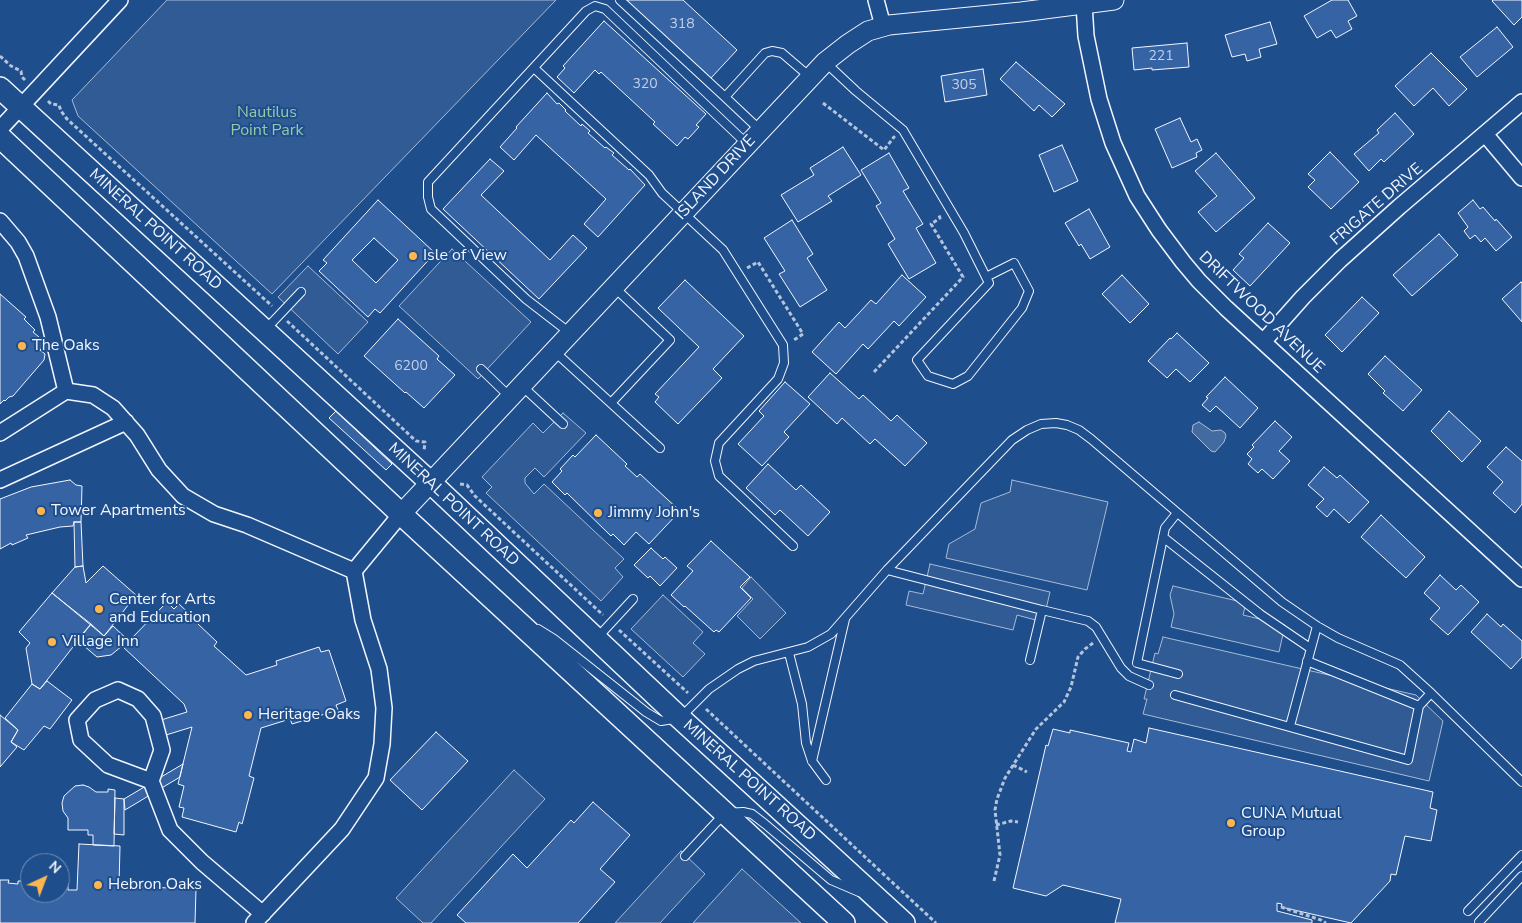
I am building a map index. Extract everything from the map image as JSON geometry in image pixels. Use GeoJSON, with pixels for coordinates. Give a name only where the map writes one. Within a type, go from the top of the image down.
{"type":"FeatureCollection","features":[{"type":"Feature","properties":{"kind":"main road","name":"MINERAL POINT ROAD"},"geometry":{"type":"LineString","coordinates":[[0,88],[431,483],[680,718],[904,923]]}},
{"type":"Feature","properties":{"kind":"main road"},"geometry":{"type":"LineString","coordinates":[[0,137],[402,514],[844,923]]}},
{"type":"Feature","properties":{"kind":"street"},"geometry":{"type":"LineString","coordinates":[[0,130],[120,0]]}},
{"type":"Feature","properties":{"kind":"street"},"geometry":{"type":"LineString","coordinates":[[876,0],[883,26]]}},
{"type":"Feature","properties":{"kind":"street","name":"ISLAND DRIVE"},"geometry":{"type":"LineString","coordinates":[[402,514],[824,62],[848,44],[868,31],[883,26],[1114,0]]}},
{"type":"Feature","properties":{"kind":"street","name":"DRIFTWOOD AVENUE"},"geometry":{"type":"LineString","coordinates":[[1084,4],[1086,36],[1099,98],[1113,143],[1137,196],[1159,230],[1199,281],[1522,579]]}},
{"type":"Feature","properties":{"kind":"street","name":"FRIGATE DRIVE"},"geometry":{"type":"LineString","coordinates":[[1263,342],[1302,297],[1340,260],[1522,102]]}},
{"type":"Feature","properties":{"kind":"street"},"geometry":{"type":"LineString","coordinates":[[1485,134],[1522,178]]}},
{"type":"Feature","properties":{"kind":"street"},"geometry":{"type":"LineString","coordinates":[[0,221],[18,242],[26,256],[48,317],[66,391]]}},
{"type":"Feature","properties":{"kind":"street"},"geometry":{"type":"LineString","coordinates":[[0,433],[66,391],[93,395],[114,408],[137,435],[159,470],[183,496],[214,514],[247,525],[354,571]]}},
{"type":"Feature","properties":{"kind":"street"},"geometry":{"type":"LineString","coordinates":[[0,480],[126,422]]}},
{"type":"Feature","properties":{"kind":"street"},"geometry":{"type":"LineString","coordinates":[[354,571],[402,514]]}},
{"type":"Feature","properties":{"kind":"street"},"geometry":{"type":"LineString","coordinates":[[151,781],[108,765],[81,740],[77,720],[95,700],[118,690],[138,699],[153,716],[162,750],[151,781],[170,830],[258,918],[342,829],[376,778],[382,744],[384,708],[379,669],[363,620],[354,571]]}},
{"type":"Feature","properties":{"kind":"lane"},"geometry":{"type":"LineString","coordinates":[[620,0],[725,97],[754,137]]}},
{"type":"Feature","properties":{"kind":"lane"},"geometry":{"type":"LineString","coordinates":[[570,333],[526,299],[431,209],[428,197],[428,182],[586,11],[595,6],[605,9],[754,137]]}},
{"type":"Feature","properties":{"kind":"lane"},"geometry":{"type":"LineString","coordinates":[[725,97],[766,53],[772,51],[782,53],[810,77]]}},
{"type":"Feature","properties":{"kind":"lane"},"geometry":{"type":"LineString","coordinates":[[824,62],[903,130],[964,234],[989,283],[917,360],[928,376],[954,384],[968,376],[1022,308],[1029,291],[1014,263],[986,277]]}},
{"type":"Feature","properties":{"kind":"lane"},"geometry":{"type":"LineString","coordinates":[[534,68],[649,175],[662,193],[723,250],[783,345],[784,363],[778,379],[719,443],[715,461],[719,476],[793,546]]}},
{"type":"Feature","properties":{"kind":"lane"},"geometry":{"type":"LineString","coordinates":[[611,403],[670,340],[614,287]]}},
{"type":"Feature","properties":{"kind":"lane"},"geometry":{"type":"LineString","coordinates":[[264,331],[301,292]]}},
{"type":"Feature","properties":{"kind":"lane"},"geometry":{"type":"LineString","coordinates":[[554,351],[660,448]]}},
{"type":"Feature","properties":{"kind":"lane"},"geometry":{"type":"LineString","coordinates":[[481,369],[563,424]]}},
{"type":"Feature","properties":{"kind":"lane"},"geometry":{"type":"LineString","coordinates":[[507,610],[554,638],[618,692],[646,712],[661,721],[680,718],[709,690],[738,669],[754,661],[808,647],[830,634],[1012,440],[1027,430],[1041,424],[1056,423],[1079,430],[1282,602],[1338,638],[1400,665],[1522,782]]}},
{"type":"Feature","properties":{"kind":"lane"},"geometry":{"type":"LineString","coordinates":[[1177,513],[1165,528],[1137,662],[1178,674]]}},
{"type":"Feature","properties":{"kind":"lane"},"geometry":{"type":"LineString","coordinates":[[1163,537],[1260,614],[1310,648]]}},
{"type":"Feature","properties":{"kind":"lane"},"geometry":{"type":"LineString","coordinates":[[888,570],[1088,621],[1096,627],[1121,668],[1130,676],[1149,685]]}},
{"type":"Feature","properties":{"kind":"lane"},"geometry":{"type":"LineString","coordinates":[[596,639],[633,599]]}},
{"type":"Feature","properties":{"kind":"lane"},"geometry":{"type":"LineString","coordinates":[[1030,660],[1042,610]]}},
{"type":"Feature","properties":{"kind":"lane"},"geometry":{"type":"LineString","coordinates":[[812,761],[845,617]]}},
{"type":"Feature","properties":{"kind":"lane"},"geometry":{"type":"LineString","coordinates":[[1290,726],[1317,626]]}},
{"type":"Feature","properties":{"kind":"lane"},"geometry":{"type":"LineString","coordinates":[[789,653],[802,704],[806,743],[812,761],[826,780]]}},
{"type":"Feature","properties":{"kind":"lane"},"geometry":{"type":"LineString","coordinates":[[1307,661],[1419,706]]}},
{"type":"Feature","properties":{"kind":"lane"},"geometry":{"type":"LineString","coordinates":[[1175,695],[1408,760],[1419,706],[1431,693]]}},
{"type":"Feature","properties":{"kind":"lane"},"geometry":{"type":"LineString","coordinates":[[685,856],[724,813],[743,812],[752,814],[830,880],[880,901]]}},
{"type":"Feature","properties":{"kind":"lane"},"geometry":{"type":"LineString","coordinates":[[1468,911],[1522,855]]}},
{"type":"Feature","properties":{"kind":"lane"},"geometry":{"type":"LineString","coordinates":[[1479,922],[1522,876]]}},
{"type":"Feature","properties":{"kind":"path"},"geometry":{"type":"LineString","coordinates":[[0,56],[11,66],[21,71]]}},
{"type":"Feature","properties":{"kind":"path"},"geometry":{"type":"LineString","coordinates":[[823,103],[884,150],[894,137],[896,141]]}},
{"type":"Feature","properties":{"kind":"path"},"geometry":{"type":"LineString","coordinates":[[58,105],[67,119],[416,441],[425,442],[424,450]]}},
{"type":"Feature","properties":{"kind":"path"},"geometry":{"type":"LineString","coordinates":[[874,372],[963,277],[931,224],[940,218],[936,209]]}},
{"type":"Feature","properties":{"kind":"path"},"geometry":{"type":"LineString","coordinates":[[742,261],[747,269],[758,262],[802,334],[794,340],[794,347]]}},
{"type":"Feature","properties":{"kind":"path"},"geometry":{"type":"LineString","coordinates":[[467,485],[475,496],[681,687]]}},
{"type":"Feature","properties":{"kind":"path"},"geometry":{"type":"LineString","coordinates":[[994,881],[1000,855],[995,810],[1005,778],[1036,730],[1064,702],[1073,679],[1078,657],[1094,643]]}},
{"type":"Feature","properties":{"kind":"path"},"geometry":{"type":"LineString","coordinates":[[710,714],[936,923]]}},
{"type":"Feature","properties":{"kind":"path"},"geometry":{"type":"LineString","coordinates":[[1013,765],[1027,772]]}},
{"type":"Feature","properties":{"kind":"path"},"geometry":{"type":"LineString","coordinates":[[996,824],[1011,821],[1018,822]]}},
{"type":"Feature","properties":{"kind":"path"},"geometry":{"type":"LineString","coordinates":[[1281,907],[1326,923]]}},
{"type":"Feature","properties":{"kind":"shaded area","name":"Nautilus Point Park"},"geometry":{"type":"Polygon","coordinates":[[[167,0],[556,0],[272,294],[78,116],[72,100],[167,0]]]}},
{"type":"Feature","properties":{"kind":"shaded area"},"geometry":{"type":"Polygon","coordinates":[[[452,249],[531,322],[478,379],[399,306],[452,249]]]}},
{"type":"Feature","properties":{"kind":"shaded area"},"geometry":{"type":"Polygon","coordinates":[[[308,266],[368,322],[338,354],[278,297],[308,266]]]}},
{"type":"Feature","properties":{"kind":"shaded area"},"geometry":{"type":"Polygon","coordinates":[[[563,413],[586,433],[544,477],[535,468],[525,478],[525,483],[534,494],[544,484],[624,559],[615,568],[623,577],[601,601],[486,493],[492,487],[482,477],[533,423],[543,433],[563,413]]]}},
{"type":"Feature","properties":{"kind":"shaded area"},"geometry":{"type":"Polygon","coordinates":[[[1199,422],[1212,431],[1221,430],[1225,433],[1224,442],[1215,452],[1211,451],[1192,432],[1193,425],[1199,422]]]}},
{"type":"Feature","properties":{"kind":"shaded area"},"geometry":{"type":"Polygon","coordinates":[[[1012,480],[1108,502],[1087,590],[946,558],[949,544],[975,529],[981,503],[1010,492],[1012,480]]]}},
{"type":"Feature","properties":{"kind":"shaded area"},"geometry":{"type":"Polygon","coordinates":[[[930,564],[1050,592],[1043,622],[1017,615],[1013,630],[906,605],[909,591],[923,594],[930,564]]]}},
{"type":"Feature","properties":{"kind":"shaded area"},"geometry":{"type":"Polygon","coordinates":[[[751,577],[786,613],[760,639],[737,616],[753,599],[742,588],[751,577]]]}},
{"type":"Feature","properties":{"kind":"shaded area"},"geometry":{"type":"Polygon","coordinates":[[[1173,586],[1246,603],[1243,615],[1285,625],[1279,652],[1171,627],[1174,614],[1170,595],[1173,586]]]}},
{"type":"Feature","properties":{"kind":"shaded area"},"geometry":{"type":"Polygon","coordinates":[[[663,595],[703,632],[693,643],[705,654],[683,677],[631,629],[663,595]]]}},
{"type":"Feature","properties":{"kind":"shaded area"},"geometry":{"type":"Polygon","coordinates":[[[1163,637],[1416,695],[1443,721],[1429,781],[1143,714],[1147,699],[1144,699],[1155,653],[1158,654],[1163,637]]]}},
{"type":"Feature","properties":{"kind":"shaded area"},"geometry":{"type":"Polygon","coordinates":[[[514,770],[545,799],[431,923],[423,923],[396,898],[514,770]]]}},
{"type":"Feature","properties":{"kind":"shaded area"},"geometry":{"type":"Polygon","coordinates":[[[681,851],[705,874],[660,923],[615,923],[681,851]]]}},
{"type":"Feature","properties":{"kind":"shaded area"},"geometry":{"type":"Polygon","coordinates":[[[742,869],[801,923],[693,923],[742,869]]]}},
{"type":"Feature","properties":{"kind":"building"},"geometry":{"type":"Polygon","coordinates":[[[626,0],[683,0],[737,50],[711,78],[626,0]]]}},
{"type":"Feature","properties":{"kind":"building"},"geometry":{"type":"Polygon","coordinates":[[[1332,0],[1348,0],[1357,16],[1348,21],[1352,29],[1336,38],[1331,30],[1317,38],[1304,16],[1332,0]]]}},
{"type":"Feature","properties":{"kind":"building"},"geometry":{"type":"Polygon","coordinates":[[[1493,0],[1522,0],[1522,17],[1514,25],[1493,0]]]}},
{"type":"Feature","properties":{"kind":"building"},"geometry":{"type":"Polygon","coordinates":[[[604,21],[706,114],[696,125],[699,127],[688,139],[685,137],[677,146],[653,124],[655,122],[601,72],[599,74],[595,70],[574,93],[557,77],[565,68],[563,66],[604,21]]]}},
{"type":"Feature","properties":{"kind":"building"},"geometry":{"type":"Polygon","coordinates":[[[1270,22],[1277,44],[1259,49],[1261,57],[1247,61],[1245,54],[1232,57],[1225,35],[1270,22]]]}},
{"type":"Feature","properties":{"kind":"building"},"geometry":{"type":"Polygon","coordinates":[[[1497,27],[1513,47],[1477,77],[1460,57],[1497,27]]]}},
{"type":"Feature","properties":{"kind":"building"},"geometry":{"type":"Polygon","coordinates":[[[1187,43],[1189,67],[1134,70],[1132,48],[1187,43]]]}},
{"type":"Feature","properties":{"kind":"building"},"geometry":{"type":"Polygon","coordinates":[[[1431,53],[1467,89],[1449,106],[1433,88],[1414,106],[1395,86],[1431,53]]]}},
{"type":"Feature","properties":{"kind":"building"},"geometry":{"type":"Polygon","coordinates":[[[1016,62],[1065,104],[1052,117],[1039,105],[1034,111],[1000,79],[1016,62]]]}},
{"type":"Feature","properties":{"kind":"building"},"geometry":{"type":"Polygon","coordinates":[[[983,69],[987,95],[945,102],[941,76],[983,69]]]}},
{"type":"Feature","properties":{"kind":"building"},"geometry":{"type":"Polygon","coordinates":[[[547,93],[581,126],[582,124],[590,131],[588,133],[605,148],[614,153],[612,155],[630,169],[645,185],[598,237],[584,224],[606,199],[536,135],[514,160],[500,147],[547,93]]]}},
{"type":"Feature","properties":{"kind":"building"},"geometry":{"type":"Polygon","coordinates":[[[1395,113],[1414,134],[1384,162],[1381,159],[1369,171],[1354,154],[1379,133],[1377,130],[1395,113]]]}},
{"type":"Feature","properties":{"kind":"building"},"geometry":{"type":"Polygon","coordinates":[[[1180,118],[1191,142],[1197,139],[1202,150],[1196,153],[1197,157],[1172,168],[1155,129],[1180,118]]]}},
{"type":"Feature","properties":{"kind":"building"},"geometry":{"type":"Polygon","coordinates":[[[1062,145],[1078,181],[1054,192],[1039,155],[1062,145]]]}},
{"type":"Feature","properties":{"kind":"building"},"geometry":{"type":"Polygon","coordinates":[[[843,147],[861,175],[828,196],[832,201],[798,222],[781,195],[814,175],[810,168],[843,147]]]}},
{"type":"Feature","properties":{"kind":"building"},"geometry":{"type":"Polygon","coordinates":[[[1330,152],[1359,182],[1331,209],[1308,187],[1315,180],[1308,174],[1330,152]]]}},
{"type":"Feature","properties":{"kind":"building"},"geometry":{"type":"Polygon","coordinates":[[[889,153],[909,188],[903,191],[923,224],[916,228],[936,263],[909,279],[888,244],[895,239],[876,206],[881,203],[861,170],[889,153]]]}},
{"type":"Feature","properties":{"kind":"building"},"geometry":{"type":"Polygon","coordinates":[[[1216,153],[1255,198],[1216,232],[1198,212],[1217,196],[1195,171],[1216,153]]]}},
{"type":"Feature","properties":{"kind":"building"},"geometry":{"type":"Polygon","coordinates":[[[490,159],[504,171],[481,195],[550,260],[573,235],[587,248],[539,299],[443,209],[490,159]]]}},
{"type":"Feature","properties":{"kind":"building","name":"Isle of View"},"geometry":{"type":"Polygon","coordinates":[[[378,200],[435,253],[380,313],[375,309],[368,317],[319,271],[327,263],[323,260],[378,200]],[[374,238],[352,260],[376,283],[398,260],[374,238]]]}},
{"type":"Feature","properties":{"kind":"building"},"geometry":{"type":"Polygon","coordinates":[[[1473,200],[1480,209],[1483,207],[1495,221],[1496,219],[1512,237],[1496,251],[1485,238],[1481,242],[1475,235],[1470,239],[1464,231],[1468,227],[1458,213],[1473,200]]]}},
{"type":"Feature","properties":{"kind":"building"},"geometry":{"type":"Polygon","coordinates":[[[1089,209],[1110,247],[1090,259],[1081,244],[1079,246],[1065,223],[1089,209]]]}},
{"type":"Feature","properties":{"kind":"building"},"geometry":{"type":"Polygon","coordinates":[[[792,220],[813,254],[807,258],[827,290],[800,307],[779,274],[785,271],[764,238],[792,220]]]}},
{"type":"Feature","properties":{"kind":"building"},"geometry":{"type":"Polygon","coordinates":[[[1268,223],[1290,243],[1250,286],[1233,270],[1244,258],[1239,254],[1268,223]]]}},
{"type":"Feature","properties":{"kind":"building"},"geometry":{"type":"Polygon","coordinates":[[[1439,234],[1458,255],[1412,296],[1393,275],[1439,234]]]}},
{"type":"Feature","properties":{"kind":"building"},"geometry":{"type":"Polygon","coordinates":[[[902,275],[926,297],[899,326],[894,321],[868,349],[863,344],[836,374],[812,352],[839,322],[845,328],[871,300],[876,304],[902,275]]]}},
{"type":"Feature","properties":{"kind":"building"},"geometry":{"type":"Polygon","coordinates":[[[1122,275],[1149,304],[1130,323],[1102,294],[1122,275]]]}},
{"type":"Feature","properties":{"kind":"building"},"geometry":{"type":"Polygon","coordinates":[[[685,280],[744,336],[713,369],[722,378],[678,424],[655,402],[659,397],[655,394],[699,347],[658,308],[685,280]]]}},
{"type":"Feature","properties":{"kind":"building"},"geometry":{"type":"Polygon","coordinates":[[[1522,283],[1522,322],[1502,299],[1522,283]]]}},
{"type":"Feature","properties":{"kind":"building","name":"The Oaks"},"geometry":{"type":"Polygon","coordinates":[[[0,294],[26,317],[24,319],[35,330],[33,332],[46,343],[40,350],[45,354],[44,360],[13,396],[0,404],[0,294]]]}},
{"type":"Feature","properties":{"kind":"building"},"geometry":{"type":"Polygon","coordinates":[[[1362,297],[1379,313],[1342,352],[1325,335],[1362,297]]]}},
{"type":"Feature","properties":{"kind":"building"},"geometry":{"type":"Polygon","coordinates":[[[398,319],[439,356],[437,359],[455,375],[424,408],[364,356],[398,319]]]}},
{"type":"Feature","properties":{"kind":"building"},"geometry":{"type":"Polygon","coordinates":[[[1177,333],[1209,363],[1190,382],[1176,369],[1167,378],[1148,361],[1177,333]]]}},
{"type":"Feature","properties":{"kind":"building"},"geometry":{"type":"Polygon","coordinates":[[[1385,356],[1422,390],[1403,411],[1383,393],[1385,391],[1368,374],[1385,356]]]}},
{"type":"Feature","properties":{"kind":"building"},"geometry":{"type":"Polygon","coordinates":[[[830,373],[859,399],[863,395],[891,421],[897,415],[927,443],[905,466],[875,439],[870,444],[842,418],[837,424],[808,397],[830,373]]]}},
{"type":"Feature","properties":{"kind":"building"},"geometry":{"type":"Polygon","coordinates":[[[1225,377],[1258,408],[1240,428],[1216,406],[1210,412],[1202,405],[1208,398],[1206,397],[1225,377]]]}},
{"type":"Feature","properties":{"kind":"building"},"geometry":{"type":"Polygon","coordinates":[[[785,382],[810,404],[784,432],[789,437],[762,466],[738,444],[764,416],[759,411],[785,382]]]}},
{"type":"Feature","properties":{"kind":"building"},"geometry":{"type":"Polygon","coordinates":[[[336,411],[392,464],[386,470],[329,418],[336,411]]]}},
{"type":"Feature","properties":{"kind":"building"},"geometry":{"type":"Polygon","coordinates":[[[1449,411],[1481,441],[1462,462],[1431,431],[1449,411]]]}},
{"type":"Feature","properties":{"kind":"building"},"geometry":{"type":"Polygon","coordinates":[[[1275,421],[1292,437],[1279,451],[1290,461],[1273,479],[1262,469],[1258,473],[1248,464],[1252,459],[1247,454],[1254,447],[1252,445],[1275,421]]]}},
{"type":"Feature","properties":{"kind":"building"},"geometry":{"type":"Polygon","coordinates":[[[596,435],[627,464],[625,466],[637,477],[640,474],[680,511],[649,544],[636,532],[624,545],[613,534],[611,536],[567,493],[565,495],[552,482],[562,471],[560,469],[573,455],[575,457],[596,435]]]}},
{"type":"Feature","properties":{"kind":"building"},"geometry":{"type":"Polygon","coordinates":[[[1506,447],[1522,461],[1522,504],[1515,513],[1493,493],[1503,482],[1487,467],[1506,447]]]}},
{"type":"Feature","properties":{"kind":"building"},"geometry":{"type":"Polygon","coordinates":[[[768,464],[796,490],[801,485],[830,512],[808,536],[780,510],[775,515],[746,488],[768,464]]]}},
{"type":"Feature","properties":{"kind":"building"},"geometry":{"type":"Polygon","coordinates":[[[1324,467],[1337,478],[1340,475],[1369,502],[1349,523],[1334,509],[1327,517],[1316,507],[1324,499],[1308,485],[1324,467]]]}},
{"type":"Feature","properties":{"kind":"building","name":"Tower Apartments"},"geometry":{"type":"Polygon","coordinates":[[[70,480],[76,485],[82,486],[81,522],[74,522],[73,526],[26,535],[28,538],[12,545],[11,543],[0,549],[0,499],[31,487],[70,480]]]}},
{"type":"Feature","properties":{"kind":"building"},"geometry":{"type":"Polygon","coordinates":[[[1381,515],[1425,557],[1406,578],[1361,537],[1381,515]]]}},
{"type":"Feature","properties":{"kind":"building"},"geometry":{"type":"Polygon","coordinates":[[[74,522],[81,522],[83,566],[75,567],[74,522]]]}},
{"type":"Feature","properties":{"kind":"building"},"geometry":{"type":"Polygon","coordinates":[[[711,541],[750,577],[740,587],[751,598],[719,632],[716,630],[714,632],[671,595],[693,571],[687,566],[711,541]]]}},
{"type":"Feature","properties":{"kind":"building"},"geometry":{"type":"Polygon","coordinates":[[[651,548],[677,568],[660,586],[634,565],[651,548]]]}},
{"type":"Feature","properties":{"kind":"building","name":"Center for Arts and Education"},"geometry":{"type":"Polygon","coordinates":[[[83,566],[86,583],[103,566],[136,595],[104,636],[52,593],[75,567],[83,566]]]}},
{"type":"Feature","properties":{"kind":"building"},"geometry":{"type":"Polygon","coordinates":[[[1440,575],[1456,590],[1461,585],[1479,602],[1448,635],[1430,619],[1440,608],[1424,593],[1440,575]]]}},
{"type":"Feature","properties":{"kind":"building","name":"Village Inn"},"geometry":{"type":"Polygon","coordinates":[[[52,593],[91,624],[40,689],[32,684],[26,648],[30,643],[19,632],[52,593]]]}},
{"type":"Feature","properties":{"kind":"building","name":"Heritage Oaks"},"geometry":{"type":"Polygon","coordinates":[[[167,602],[174,609],[179,604],[217,642],[214,646],[246,675],[277,665],[276,661],[319,647],[321,652],[329,650],[346,701],[336,705],[338,710],[292,724],[290,719],[261,728],[249,776],[254,778],[242,824],[239,822],[236,832],[182,817],[184,808],[179,807],[184,786],[178,784],[192,727],[166,735],[161,720],[187,712],[184,704],[122,646],[111,655],[97,657],[77,640],[91,624],[104,636],[113,626],[129,641],[167,602]]]}},
{"type":"Feature","properties":{"kind":"building"},"geometry":{"type":"Polygon","coordinates":[[[1487,614],[1501,627],[1503,624],[1522,641],[1522,657],[1511,669],[1471,632],[1487,614]]]}},
{"type":"Feature","properties":{"kind":"building"},"geometry":{"type":"Polygon","coordinates":[[[47,681],[72,700],[50,729],[44,726],[24,750],[11,742],[18,730],[5,718],[32,684],[40,689],[47,681]]]}},
{"type":"Feature","properties":{"kind":"building"},"geometry":{"type":"Polygon","coordinates":[[[0,715],[18,730],[11,742],[17,747],[0,767],[0,715]]]}},
{"type":"Feature","properties":{"kind":"building","name":"CUNA Mutual Group"},"geometry":{"type":"Polygon","coordinates":[[[1149,728],[1433,792],[1430,808],[1437,810],[1431,841],[1405,836],[1396,875],[1391,874],[1390,881],[1351,923],[1281,907],[1282,904],[1277,903],[1277,911],[1312,920],[1312,923],[1115,923],[1121,899],[1063,885],[1046,896],[1013,888],[1046,745],[1048,746],[1053,729],[1070,733],[1070,730],[1129,743],[1127,751],[1131,752],[1134,739],[1146,743],[1149,728]]]}},
{"type":"Feature","properties":{"kind":"building"},"geometry":{"type":"Polygon","coordinates":[[[436,732],[468,761],[422,810],[390,780],[436,732]]]}},
{"type":"Feature","properties":{"kind":"building"},"geometry":{"type":"Polygon","coordinates":[[[183,764],[180,777],[125,810],[124,799],[183,764]]]}},
{"type":"Feature","properties":{"kind":"building"},"geometry":{"type":"Polygon","coordinates":[[[83,785],[96,792],[108,792],[108,789],[115,790],[114,846],[93,845],[93,835],[88,835],[88,830],[68,830],[68,818],[63,811],[62,803],[64,796],[75,786],[83,785]]]}},
{"type":"Feature","properties":{"kind":"building"},"geometry":{"type":"Polygon","coordinates":[[[115,798],[124,799],[124,835],[114,834],[115,798]]]}},
{"type":"Feature","properties":{"kind":"building"},"geometry":{"type":"Polygon","coordinates":[[[593,802],[630,835],[600,869],[615,882],[578,923],[466,923],[457,915],[513,854],[527,868],[571,820],[574,823],[593,802]]]}},
{"type":"Feature","properties":{"kind":"building","name":"Hebron Oaks"},"geometry":{"type":"Polygon","coordinates":[[[79,844],[120,846],[119,886],[196,889],[195,923],[0,923],[0,880],[9,880],[8,883],[18,884],[18,881],[20,881],[20,903],[70,903],[70,890],[77,890],[79,844]]]}},
{"type":"Feature","properties":{"kind":"place","name":"Isle of View"},"geometry":{"type":"Point","coordinates":[413,256]}},
{"type":"Feature","properties":{"kind":"place","name":"The Oaks"},"geometry":{"type":"Point","coordinates":[22,346]}},
{"type":"Feature","properties":{"kind":"place","name":"Tower Apartments"},"geometry":{"type":"Point","coordinates":[41,511]}},
{"type":"Feature","properties":{"kind":"place","name":"Jimmy John's"},"geometry":{"type":"Point","coordinates":[598,513]}},
{"type":"Feature","properties":{"kind":"place","name":"Center for Arts and Education"},"geometry":{"type":"Point","coordinates":[99,609]}},
{"type":"Feature","properties":{"kind":"place","name":"Village Inn"},"geometry":{"type":"Point","coordinates":[52,642]}},
{"type":"Feature","properties":{"kind":"place","name":"Heritage Oaks"},"geometry":{"type":"Point","coordinates":[248,715]}},
{"type":"Feature","properties":{"kind":"place","name":"CUNA Mutual Group"},"geometry":{"type":"Point","coordinates":[1231,823]}},
{"type":"Feature","properties":{"kind":"place","name":"Hebron Oaks"},"geometry":{"type":"Point","coordinates":[98,885]}}]}
